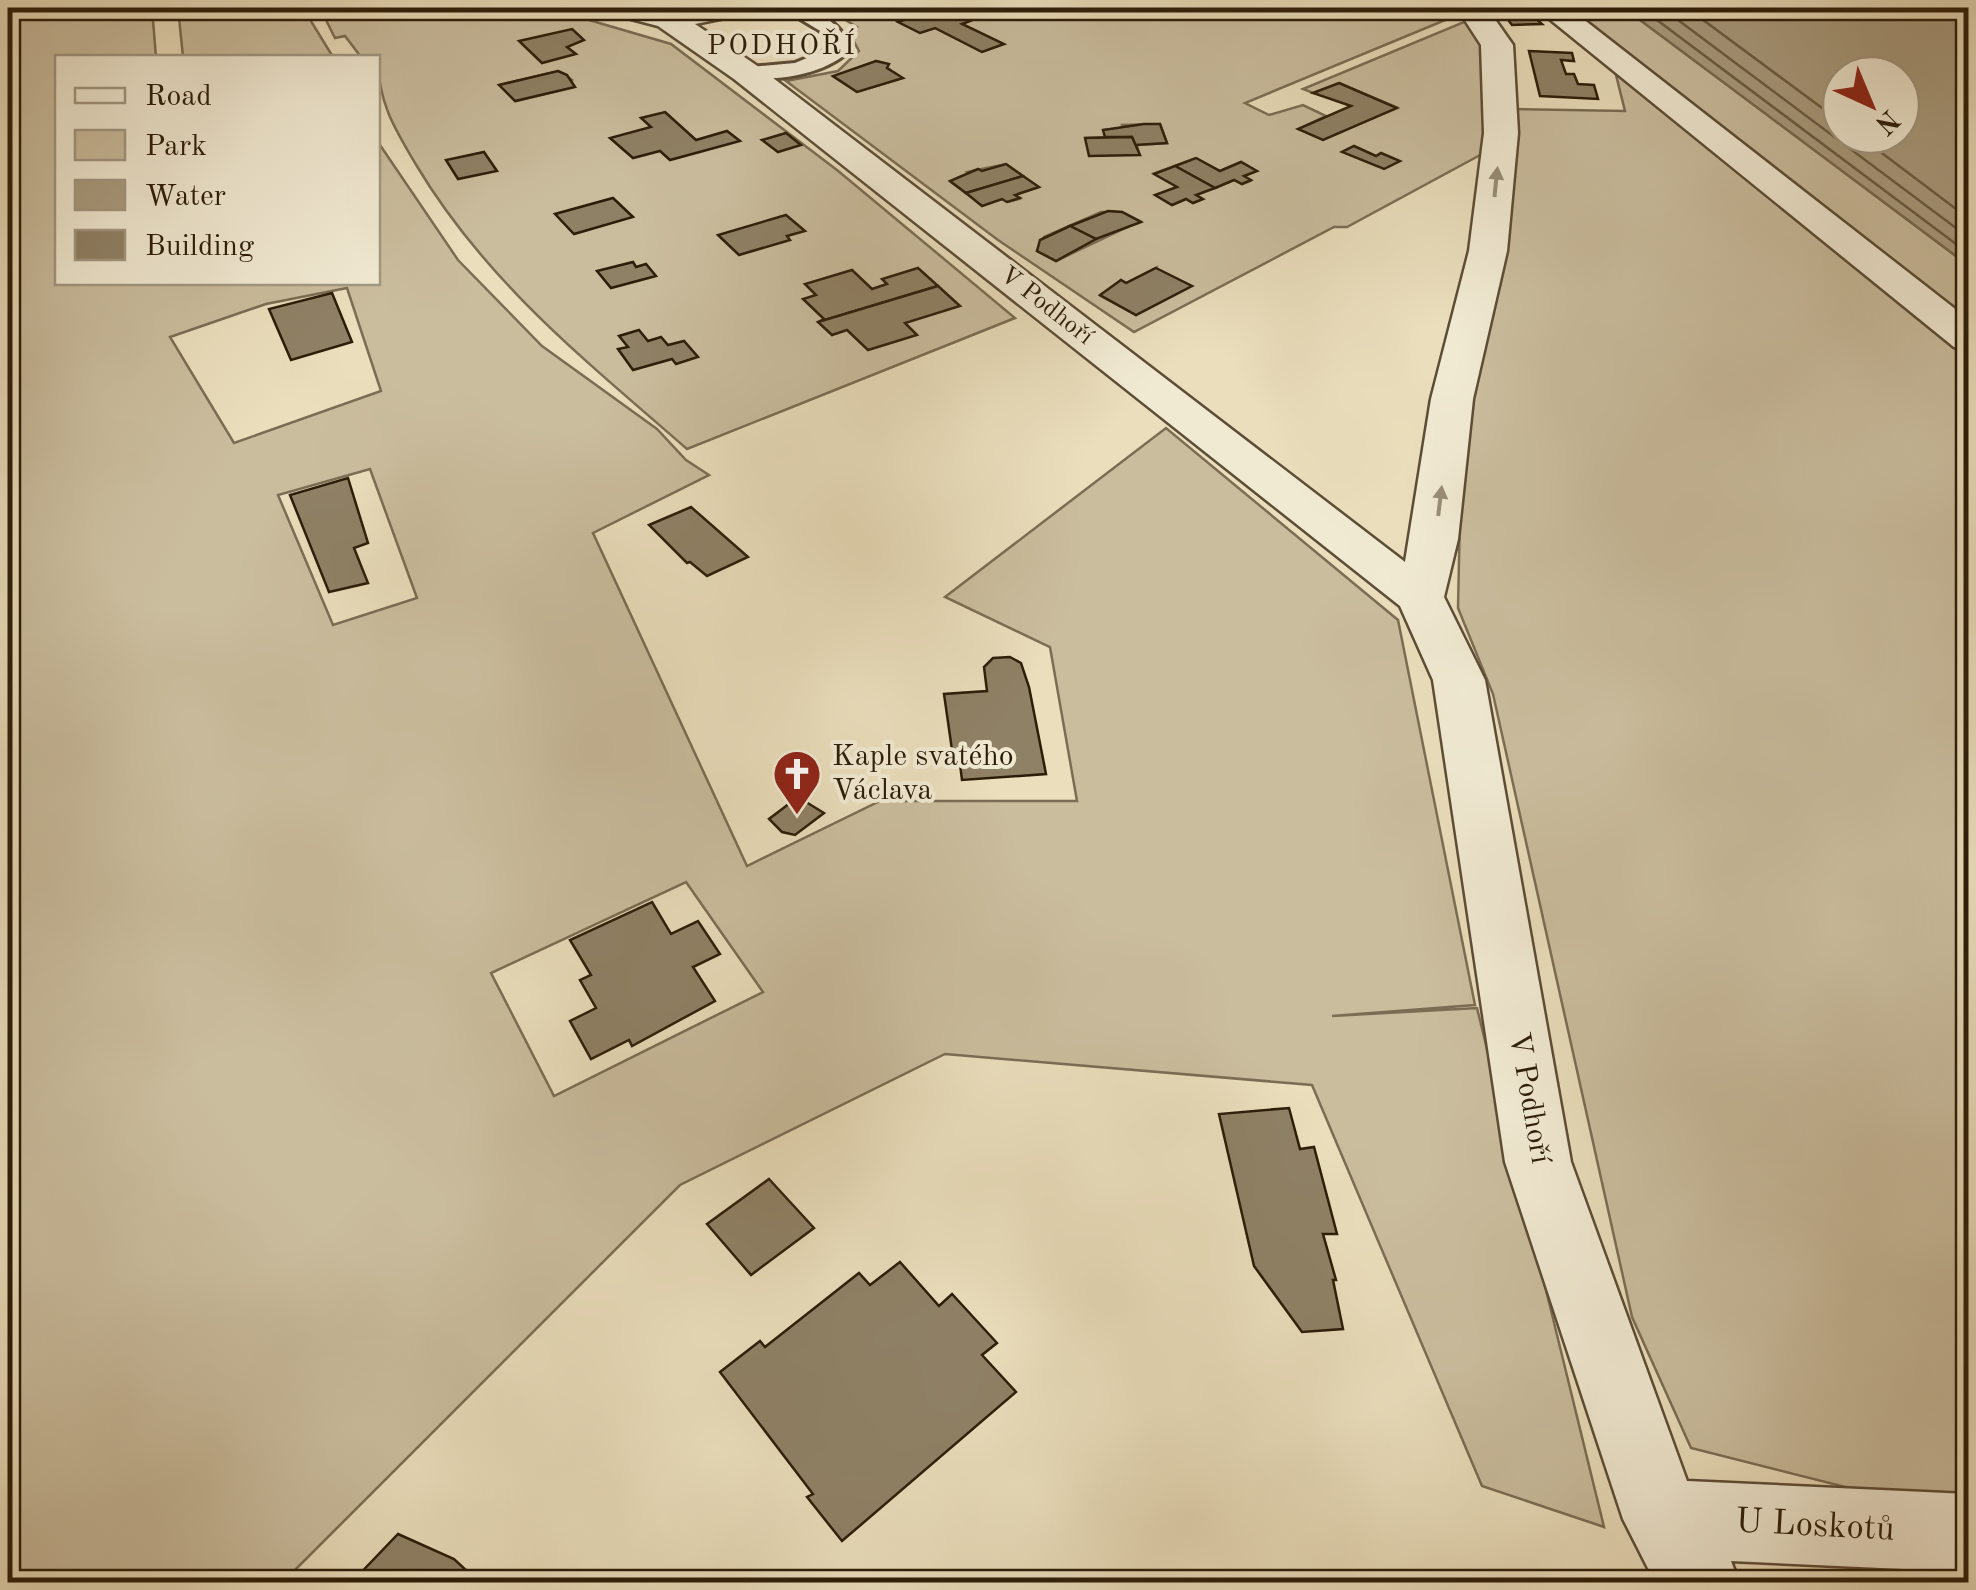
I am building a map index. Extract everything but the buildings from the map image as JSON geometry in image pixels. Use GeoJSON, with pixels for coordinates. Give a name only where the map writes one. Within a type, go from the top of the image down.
{"type":"FeatureCollection","features":[{"type":"Feature","properties":{"kind":"street"},"geometry":{"type":"LineString","coordinates":[[623,8],[669,20],[734,8]]}},
{"type":"Feature","properties":{"kind":"street"},"geometry":{"type":"LineString","coordinates":[[1420,597],[1435,539],[1452,399],[1488,251],[1501,132],[1496,45],[1472,8]]}},
{"type":"Feature","properties":{"kind":"street"},"geometry":{"type":"LineString","coordinates":[[1551,8],[1968,338]]}},
{"type":"Feature","properties":{"kind":"street","name":"V Podhoří"},"geometry":{"type":"LineString","coordinates":[[669,20],[745,72],[1420,597],[1459,680],[1538,1162],[1681,1551]]}},
{"type":"Feature","properties":{"kind":"street","name":"U Loskotů"},"geometry":{"type":"LineString","coordinates":[[1681,1551],[1968,1533]]}},
{"type":"Feature","properties":{"kind":"lane"},"geometry":{"type":"LineString","coordinates":[[745,72],[787,72],[824,61],[841,50],[839,37],[829,28],[790,8]]}},
{"type":"Feature","properties":{"kind":"green space"},"geometry":{"type":"Polygon","coordinates":[[[8,8],[152,8],[156,55],[55,55],[55,285],[380,285],[380,145],[458,260],[542,346],[657,429],[686,460],[709,475],[593,533],[747,866],[880,801],[1077,801],[1050,647],[945,597],[1166,428],[1398,620],[1475,1005],[1332,1016],[1477,1008],[1604,1527],[1482,1486],[1312,1085],[945,1054],[680,1185],[283,1582],[8,1582],[8,8]],[[347,288],[266,304],[170,337],[234,443],[381,391],[347,288]],[[370,469],[278,495],[333,625],[417,598],[370,469]],[[686,882],[491,973],[554,1096],[763,992],[686,882]]]}},
{"type":"Feature","properties":{"kind":"green space"},"geometry":{"type":"Polygon","coordinates":[[[178,8],[303,8],[332,55],[183,55],[178,8]]]}},
{"type":"Feature","properties":{"kind":"green space"},"geometry":{"type":"Polygon","coordinates":[[[320,8],[548,8],[671,44],[837,170],[1015,318],[687,449],[539,317],[473,245],[443,206],[394,125],[381,87],[380,55],[359,55],[345,36],[335,38],[320,8]],[[558,71],[500,85],[516,101],[574,87],[569,82],[572,80],[558,71]]]}},
{"type":"Feature","properties":{"kind":"green space"},"geometry":{"type":"Polygon","coordinates":[[[826,8],[1467,11],[1245,103],[1269,115],[1303,105],[1326,116],[1299,129],[1323,140],[1396,107],[1339,83],[1313,93],[1303,89],[1471,19],[1494,71],[1482,154],[1347,227],[1334,227],[1134,332],[998,240],[786,81],[838,71],[859,51],[850,34],[857,27],[826,8]],[[934,10],[902,16],[907,19],[900,22],[920,33],[935,28],[982,52],[1003,44],[962,24],[958,15],[949,18],[934,10]],[[876,61],[834,77],[857,92],[902,78],[887,68],[888,64],[876,61]],[[1160,124],[1122,125],[1123,129],[1104,130],[1105,137],[1086,138],[1139,154],[1137,145],[1167,143],[1160,124]],[[1196,158],[1155,173],[1177,187],[1157,195],[1172,205],[1186,199],[1193,203],[1202,199],[1196,195],[1234,180],[1242,184],[1250,181],[1244,176],[1256,171],[1241,162],[1220,171],[1196,158]],[[1006,164],[967,172],[970,175],[951,182],[982,205],[1019,199],[1015,195],[1038,187],[1006,164]],[[1101,212],[1044,237],[1037,251],[1056,261],[1140,221],[1122,212],[1101,212]],[[1156,268],[1126,283],[1121,280],[1101,296],[1136,315],[1156,268]]]}},
{"type":"Feature","properties":{"kind":"green space"},"geometry":{"type":"Polygon","coordinates":[[[1563,8],[1624,8],[1968,265],[1968,327],[1563,8]]]}},
{"type":"Feature","properties":{"kind":"green space"},"geometry":{"type":"Polygon","coordinates":[[[1614,67],[1968,349],[1968,1496],[1861,1491],[1691,1448],[1632,1317],[1493,694],[1458,608],[1461,467],[1513,109],[1625,111],[1614,67]]]}},
{"type":"Feature","properties":{"kind":"water"},"geometry":{"type":"Polygon","coordinates":[[[1624,8],[1968,8],[1968,265],[1624,8]]]}},
{"type":"Feature","properties":{"kind":"place","name":"Kaple svatého Václava"},"geometry":{"type":"Point","coordinates":[797,816]}},
{"type":"Feature","properties":{"kind":"district","name":"PODHOŘÍ"},"geometry":{"type":"Point","coordinates":[782,47]}}]}
